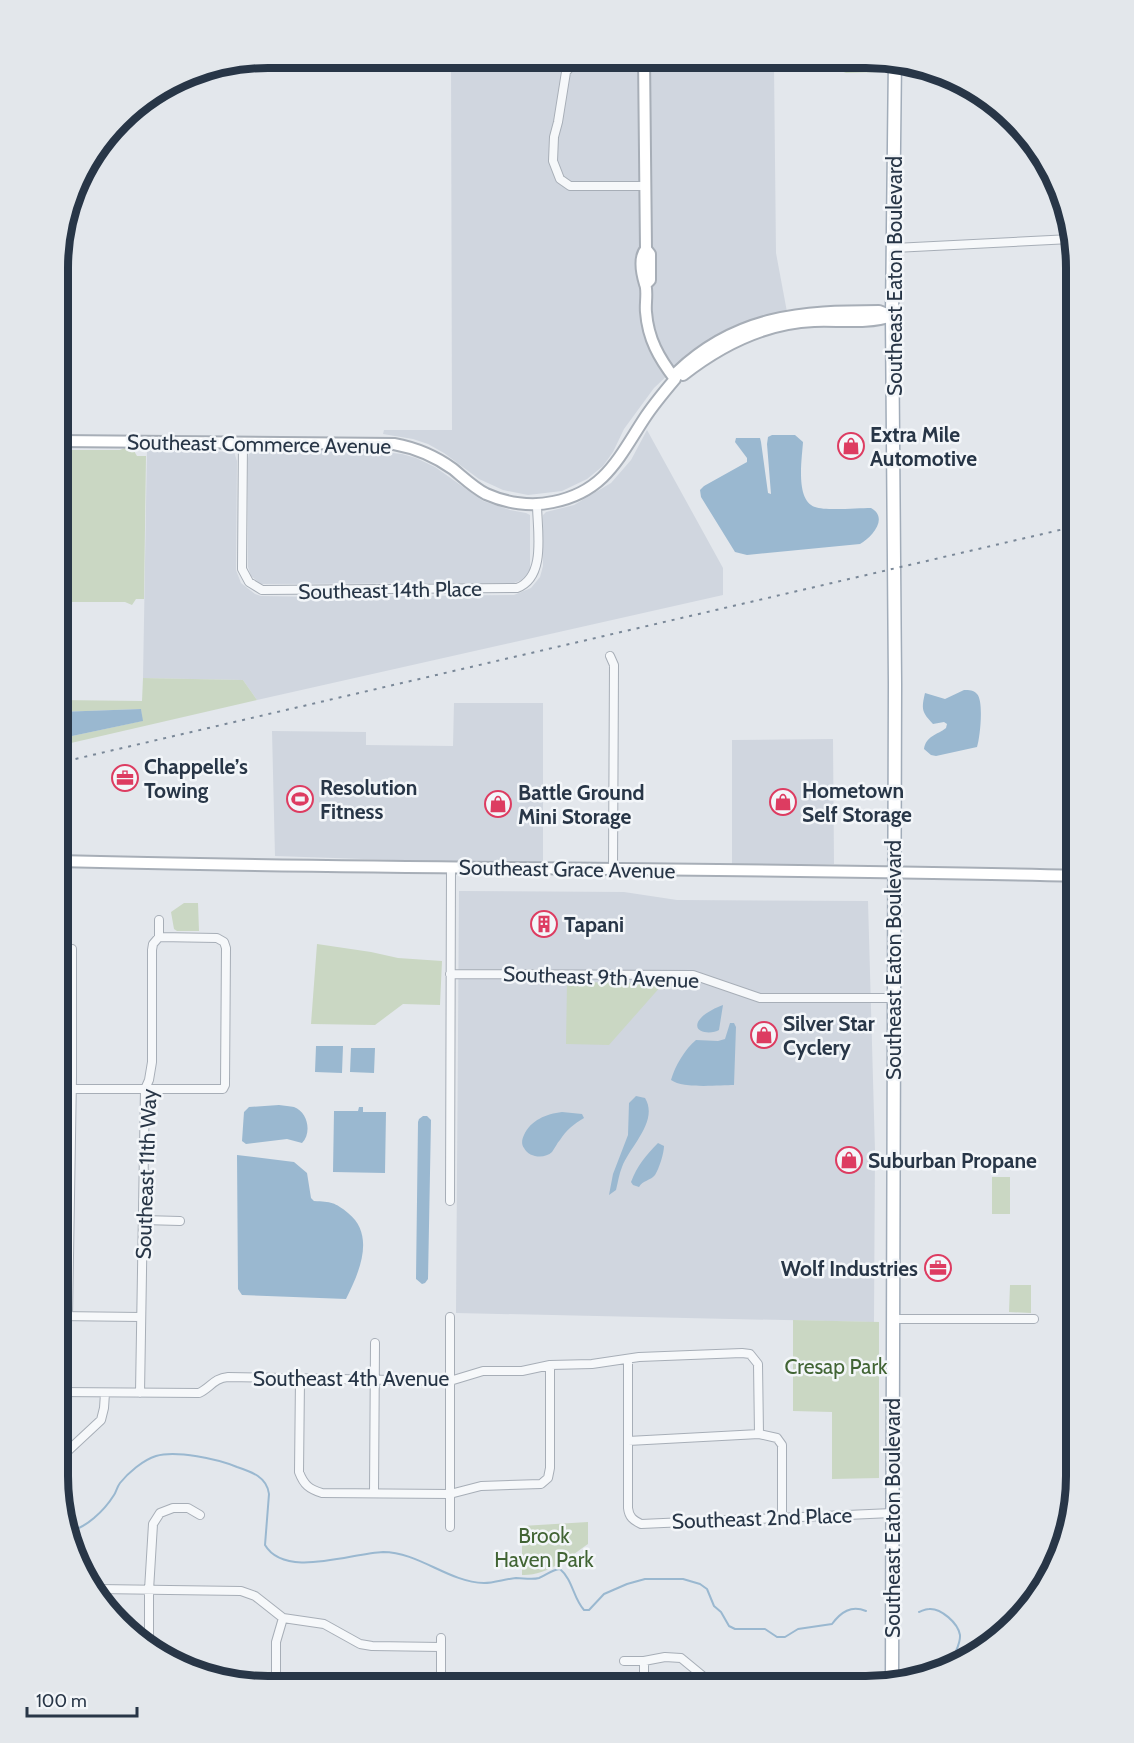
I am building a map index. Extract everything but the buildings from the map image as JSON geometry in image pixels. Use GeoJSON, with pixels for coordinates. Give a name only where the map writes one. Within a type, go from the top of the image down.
{"type":"FeatureCollection","features":[{"type":"Feature","properties":{"kind":"main road","name":"Southeast Eaton Boulevard"},"geometry":{"type":"LineString","coordinates":[[892,1674],[895,568],[892,316],[895,69]]}},
{"type":"Feature","properties":{"kind":"street"},"geometry":{"type":"LineString","coordinates":[[571,68],[565,75],[554,137],[553,166],[560,179],[575,187],[645,186]]}},
{"type":"Feature","properties":{"kind":"street"},"geometry":{"type":"LineString","coordinates":[[644,68],[646,249],[650,255],[650,280],[646,284],[646,310],[651,340],[660,359],[675,379]]}},
{"type":"Feature","properties":{"kind":"street"},"geometry":{"type":"LineString","coordinates":[[894,248],[1064,239]]}},
{"type":"Feature","properties":{"kind":"street","name":"Southeast Commerce Avenue"},"geometry":{"type":"LineString","coordinates":[[68,441],[400,445],[435,458],[486,494],[510,502],[537,504],[558,501],[591,488],[604,478],[621,458],[647,414],[675,379],[677,372],[711,346],[745,328],[792,315],[814,312],[879,311],[892,316]]}},
{"type":"Feature","properties":{"kind":"street","name":"Southeast 14th Place"},"geometry":{"type":"LineString","coordinates":[[243,442],[242,569],[251,585],[268,591],[511,589],[520,587],[528,582],[537,565],[537,504]]}},
{"type":"Feature","properties":{"kind":"street"},"geometry":{"type":"LineString","coordinates":[[610,656],[614,665],[613,869]]}},
{"type":"Feature","properties":{"kind":"street","name":"Southeast Grace Avenue"},"geometry":{"type":"LineString","coordinates":[[68,861],[1066,876]]}},
{"type":"Feature","properties":{"kind":"street"},"geometry":{"type":"LineString","coordinates":[[450,1201],[451,867]]}},
{"type":"Feature","properties":{"kind":"street","name":"Southeast 11th Way"},"geometry":{"type":"LineString","coordinates":[[140,1393],[145,1089],[150,1080],[152,1062],[152,950],[153,944],[159,938],[159,921]]}},
{"type":"Feature","properties":{"kind":"street"},"geometry":{"type":"LineString","coordinates":[[71,1089],[223,1089],[225,1085],[226,948],[224,942],[217,938],[159,938]]}},
{"type":"Feature","properties":{"kind":"street"},"geometry":{"type":"LineString","coordinates":[[72,948],[68,1316],[141,1317]]}},
{"type":"Feature","properties":{"kind":"street","name":"Southeast 9th Avenue"},"geometry":{"type":"LineString","coordinates":[[450,974],[693,975],[760,998],[893,998]]}},
{"type":"Feature","properties":{"kind":"street"},"geometry":{"type":"LineString","coordinates":[[143,1220],[180,1221]]}},
{"type":"Feature","properties":{"kind":"street"},"geometry":{"type":"LineString","coordinates":[[450,1317],[450,1527]]}},
{"type":"Feature","properties":{"kind":"street"},"geometry":{"type":"LineString","coordinates":[[892,1318],[1034,1319]]}},
{"type":"Feature","properties":{"kind":"street"},"geometry":{"type":"LineString","coordinates":[[374,1493],[375,1343]]}},
{"type":"Feature","properties":{"kind":"street","name":"Southeast 4th Avenue"},"geometry":{"type":"LineString","coordinates":[[68,1392],[199,1393],[213,1381],[221,1378],[450,1381],[483,1371],[522,1371],[550,1365],[742,1353],[755,1357],[758,1364],[759,1434]]}},
{"type":"Feature","properties":{"kind":"street"},"geometry":{"type":"LineString","coordinates":[[628,1359],[628,1441],[759,1434],[777,1438],[782,1445],[782,1517]]}},
{"type":"Feature","properties":{"kind":"street"},"geometry":{"type":"LineString","coordinates":[[300,1379],[299,1472],[303,1482],[310,1490],[322,1493],[450,1494],[482,1486],[541,1484],[548,1478],[550,1468],[550,1365]]}},
{"type":"Feature","properties":{"kind":"street"},"geometry":{"type":"LineString","coordinates":[[68,1451],[101,1420],[105,1393]]}},
{"type":"Feature","properties":{"kind":"street","name":"Southeast 2nd Place"},"geometry":{"type":"LineString","coordinates":[[628,1441],[629,1515],[641,1524],[892,1513]]}},
{"type":"Feature","properties":{"kind":"street"},"geometry":{"type":"LineString","coordinates":[[149,1636],[152,1534],[156,1518],[160,1513],[173,1508],[188,1508],[200,1515]]}},
{"type":"Feature","properties":{"kind":"street"},"geometry":{"type":"LineString","coordinates":[[103,1589],[241,1591],[255,1596],[283,1617],[324,1624],[360,1644],[441,1647]]}},
{"type":"Feature","properties":{"kind":"street"},"geometry":{"type":"LineString","coordinates":[[276,1676],[276,1642],[283,1617]]}},
{"type":"Feature","properties":{"kind":"street"},"geometry":{"type":"LineString","coordinates":[[441,1638],[441,1676]]}},
{"type":"Feature","properties":{"kind":"street"},"geometry":{"type":"LineString","coordinates":[[624,1661],[644,1661],[665,1657],[681,1658],[703,1676]]}},
{"type":"Feature","properties":{"kind":"street"},"geometry":{"type":"LineString","coordinates":[[644,1661],[644,1676]]}},
{"type":"Feature","properties":{"kind":"shaded area"},"geometry":{"type":"Polygon","coordinates":[[[451,68],[774,68],[776,253],[787,312],[687,357],[654,388],[624,429],[603,466],[587,479],[562,491],[528,495],[503,490],[479,479],[428,444],[383,434],[384,430],[452,430],[451,68]]]}},
{"type":"Feature","properties":{"kind":"shaded area"},"geometry":{"type":"Polygon","coordinates":[[[647,430],[723,568],[723,595],[257,700],[243,680],[143,678],[147,449],[234,452],[237,461],[236,570],[241,583],[255,594],[324,597],[514,595],[531,588],[540,577],[543,566],[543,515],[546,512],[574,505],[611,483],[631,460],[647,430]]]}},
{"type":"Feature","properties":{"kind":"shaded area"},"geometry":{"type":"Polygon","coordinates":[[[257,450],[375,451],[416,458],[435,467],[483,501],[530,515],[530,570],[524,579],[514,583],[261,584],[251,576],[248,567],[248,458],[249,453],[257,450]]]}},
{"type":"Feature","properties":{"kind":"shaded area"},"geometry":{"type":"Polygon","coordinates":[[[454,703],[543,703],[543,862],[453,862],[275,856],[272,731],[366,732],[366,745],[453,746],[454,703]]]}},
{"type":"Feature","properties":{"kind":"shaded area","name":"Hometown Self Storage"},"geometry":{"type":"Polygon","coordinates":[[[833,739],[834,864],[732,865],[732,740],[833,739]]]}},
{"type":"Feature","properties":{"kind":"shaded area"},"geometry":{"type":"Polygon","coordinates":[[[459,891],[624,892],[677,900],[868,901],[875,1151],[874,1322],[456,1313],[459,891]]]}},
{"type":"Feature","properties":{"kind":"green space"},"geometry":{"type":"Polygon","coordinates":[[[834,68],[880,68],[880,72],[846,73],[834,68]]]}},
{"type":"Feature","properties":{"kind":"green space"},"geometry":{"type":"Polygon","coordinates":[[[127,447],[137,456],[146,456],[144,599],[136,599],[132,605],[125,602],[68,602],[68,450],[120,450],[127,447]]]}},
{"type":"Feature","properties":{"kind":"green space"},"geometry":{"type":"Polygon","coordinates":[[[143,678],[243,680],[257,700],[68,744],[68,737],[142,721],[141,709],[68,712],[68,700],[142,701],[143,678]]]}},
{"type":"Feature","properties":{"kind":"green space"},"geometry":{"type":"Polygon","coordinates":[[[184,903],[198,903],[199,931],[174,929],[171,912],[184,903]]]}},
{"type":"Feature","properties":{"kind":"green space"},"geometry":{"type":"Polygon","coordinates":[[[317,944],[398,958],[442,961],[440,1005],[403,1004],[375,1025],[311,1024],[317,944]]]}},
{"type":"Feature","properties":{"kind":"green space"},"geometry":{"type":"Polygon","coordinates":[[[567,982],[662,983],[662,985],[609,1045],[566,1044],[567,982]]]}},
{"type":"Feature","properties":{"kind":"green space"},"geometry":{"type":"Polygon","coordinates":[[[992,1177],[1010,1177],[1010,1214],[992,1214],[992,1177]]]}},
{"type":"Feature","properties":{"kind":"green space"},"geometry":{"type":"Polygon","coordinates":[[[1010,1285],[1031,1285],[1031,1313],[1009,1312],[1010,1285]]]}},
{"type":"Feature","properties":{"kind":"green space","name":"Cresap Park"},"geometry":{"type":"Polygon","coordinates":[[[793,1320],[879,1322],[879,1478],[832,1479],[832,1412],[793,1411],[793,1320]]]}},
{"type":"Feature","properties":{"kind":"green space","name":"Brook Haven Park"},"geometry":{"type":"Polygon","coordinates":[[[588,1522],[588,1544],[549,1569],[531,1575],[522,1575],[522,1526],[588,1522]]]}},
{"type":"Feature","properties":{"kind":"water"},"geometry":{"type":"Polygon","coordinates":[[[795,435],[803,442],[801,478],[802,488],[809,503],[820,508],[871,508],[876,512],[879,522],[869,537],[860,544],[747,555],[735,552],[701,497],[700,490],[747,462],[747,458],[735,442],[736,438],[760,438],[768,493],[771,494],[767,444],[768,437],[795,435]]]}},
{"type":"Feature","properties":{"kind":"water"},"geometry":{"type":"Polygon","coordinates":[[[964,690],[974,692],[979,698],[981,720],[977,747],[936,756],[931,755],[924,749],[925,745],[929,738],[946,728],[947,724],[944,722],[933,724],[927,716],[923,710],[925,693],[945,699],[964,690]]]}},
{"type":"Feature","properties":{"kind":"water"},"geometry":{"type":"Polygon","coordinates":[[[141,709],[143,721],[68,737],[68,712],[141,709]]]}},
{"type":"Feature","properties":{"kind":"water"},"geometry":{"type":"Polygon","coordinates":[[[723,1005],[719,1030],[708,1032],[698,1029],[698,1022],[702,1016],[723,1005]]]}},
{"type":"Feature","properties":{"kind":"water"},"geometry":{"type":"Polygon","coordinates":[[[730,1023],[734,1023],[736,1027],[734,1085],[692,1086],[671,1080],[681,1058],[696,1040],[725,1039],[730,1023]]]}},
{"type":"Feature","properties":{"kind":"water"},"geometry":{"type":"Polygon","coordinates":[[[316,1046],[343,1046],[342,1073],[315,1072],[316,1046]]]}},
{"type":"Feature","properties":{"kind":"water"},"geometry":{"type":"Polygon","coordinates":[[[351,1048],[375,1048],[374,1073],[350,1072],[351,1048]]]}},
{"type":"Feature","properties":{"kind":"water"},"geometry":{"type":"Polygon","coordinates":[[[636,1096],[645,1098],[648,1107],[646,1124],[622,1167],[616,1190],[609,1195],[613,1174],[628,1135],[629,1103],[636,1096]]]}},
{"type":"Feature","properties":{"kind":"water"},"geometry":{"type":"Polygon","coordinates":[[[279,1105],[294,1107],[303,1113],[308,1129],[302,1143],[287,1139],[246,1144],[242,1141],[244,1112],[249,1107],[279,1105]]]}},
{"type":"Feature","properties":{"kind":"water"},"geometry":{"type":"Polygon","coordinates":[[[359,1107],[363,1107],[363,1112],[386,1112],[385,1173],[333,1172],[334,1111],[358,1111],[359,1107]]]}},
{"type":"Feature","properties":{"kind":"water"},"geometry":{"type":"Polygon","coordinates":[[[562,1112],[582,1114],[584,1118],[568,1130],[549,1154],[537,1156],[526,1151],[522,1140],[531,1125],[545,1116],[562,1112]]]}},
{"type":"Feature","properties":{"kind":"water"},"geometry":{"type":"Polygon","coordinates":[[[423,1116],[431,1120],[428,1279],[422,1284],[416,1279],[418,1122],[423,1116]]]}},
{"type":"Feature","properties":{"kind":"water"},"geometry":{"type":"Polygon","coordinates":[[[658,1143],[664,1146],[664,1149],[655,1175],[639,1187],[633,1185],[631,1182],[639,1166],[658,1143]]]}},
{"type":"Feature","properties":{"kind":"water"},"geometry":{"type":"Polygon","coordinates":[[[237,1155],[294,1162],[307,1173],[311,1198],[314,1201],[336,1205],[356,1222],[361,1232],[362,1254],[356,1278],[346,1299],[242,1295],[238,1289],[237,1155]]]}},
{"type":"Feature","properties":{"kind":"waterway"},"geometry":{"type":"LineString","coordinates":[[75,1530],[100,1513],[120,1483],[141,1464],[164,1454],[185,1455],[229,1464],[262,1479],[269,1494],[265,1545],[274,1555],[287,1561],[319,1562],[370,1553],[396,1553],[458,1578],[484,1583],[516,1578],[536,1579],[560,1569],[568,1578],[584,1610],[589,1610],[604,1594],[627,1584],[645,1579],[683,1579],[700,1584],[707,1589],[714,1606],[721,1612],[729,1626],[735,1629],[765,1629],[777,1637],[785,1637],[798,1629],[832,1624],[839,1616],[851,1609],[866,1611]]}},
{"type":"Feature","properties":{"kind":"waterway"},"geometry":{"type":"LineString","coordinates":[[919,1612],[934,1609],[948,1617],[956,1626],[960,1639],[955,1655]]}},
{"type":"Feature","properties":{"kind":"railway"},"geometry":{"type":"LineString","coordinates":[[68,761],[1066,529]]}},
{"type":"Feature","properties":{"kind":"place","name":"Extra Mile Automotive"},"geometry":{"type":"Point","coordinates":[851,446]}},
{"type":"Feature","properties":{"kind":"place","name":"Chappelle’s Towing"},"geometry":{"type":"Point","coordinates":[125,778]}},
{"type":"Feature","properties":{"kind":"place","name":"Resolution Fitness"},"geometry":{"type":"Point","coordinates":[300,799]}},
{"type":"Feature","properties":{"kind":"place","name":"Hometown Self Storage"},"geometry":{"type":"Point","coordinates":[783,802]}},
{"type":"Feature","properties":{"kind":"place","name":"Battle Ground Mini Storage"},"geometry":{"type":"Point","coordinates":[498,804]}},
{"type":"Feature","properties":{"kind":"place","name":"Tapani"},"geometry":{"type":"Point","coordinates":[544,924]}},
{"type":"Feature","properties":{"kind":"place","name":"Silver Star Cyclery"},"geometry":{"type":"Point","coordinates":[764,1035]}},
{"type":"Feature","properties":{"kind":"place","name":"Suburban Propane"},"geometry":{"type":"Point","coordinates":[849,1160]}},
{"type":"Feature","properties":{"kind":"place","name":"Wolf Industries"},"geometry":{"type":"Point","coordinates":[938,1268]}}]}
